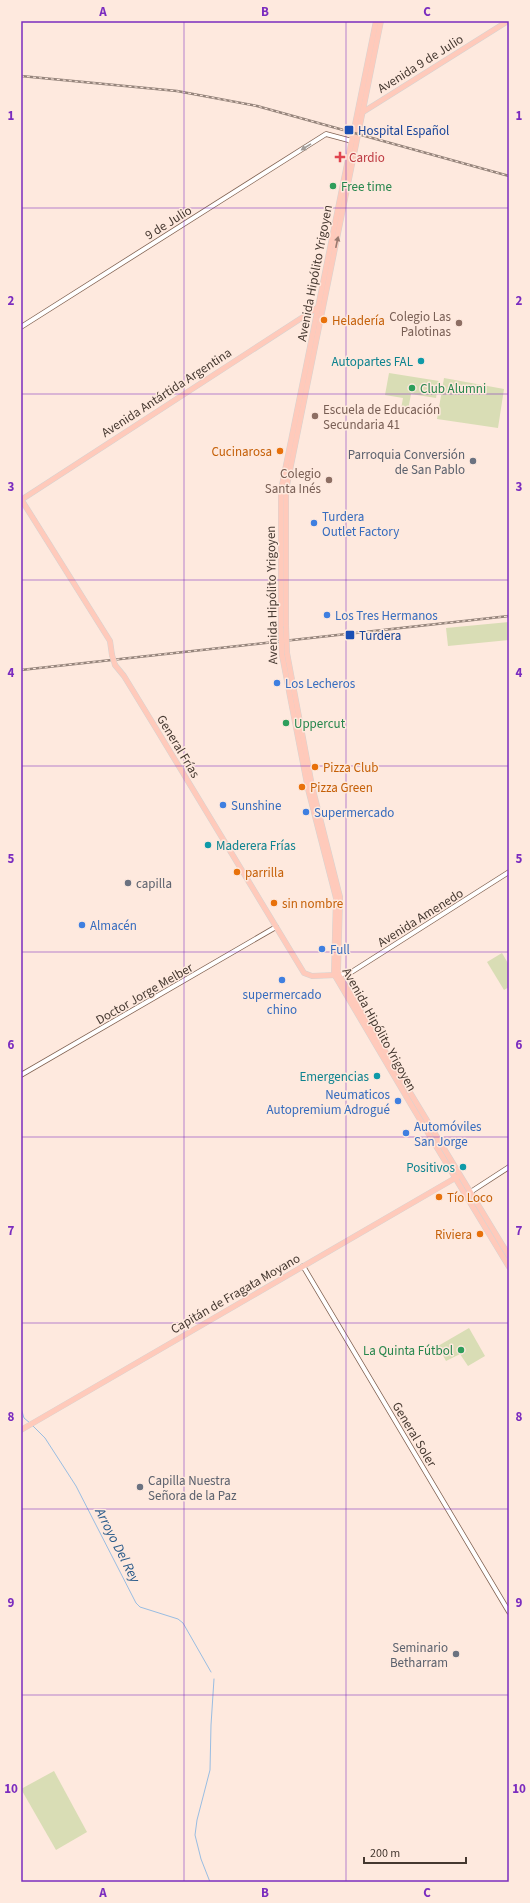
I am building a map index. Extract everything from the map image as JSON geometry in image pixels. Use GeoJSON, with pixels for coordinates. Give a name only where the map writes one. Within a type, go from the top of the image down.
{"type":"FeatureCollection","features":[{"type":"Feature","properties":{"kind":"main road","name":"Avenida Hipólito Yrigoyen"},"geometry":{"type":"LineString","coordinates":[[376,21],[357,133],[286,490],[284,654],[312,786],[340,897],[337,975],[458,1177],[509,1267]]}},
{"type":"Feature","properties":{"kind":"main road","name":"Avenida Hipólito Yrigoyen"},"geometry":{"type":"LineString","coordinates":[[284,627],[281,490],[352,142],[357,133],[367,96],[381,21]]}},
{"type":"Feature","properties":{"kind":"main road","name":"Avenida 9 de Julio"},"geometry":{"type":"LineString","coordinates":[[363,112],[508,21]]}},
{"type":"Feature","properties":{"kind":"main road"},"geometry":{"type":"LineString","coordinates":[[367,96],[373,100],[383,100]]}},
{"type":"Feature","properties":{"kind":"main road","name":"Avenida Antártida Argentina"},"geometry":{"type":"LineString","coordinates":[[21,499],[324,304]]}},
{"type":"Feature","properties":{"kind":"main road","name":"General Frías"},"geometry":{"type":"LineString","coordinates":[[21,499],[110,641],[115,665],[128,682],[304,973],[312,976],[337,975]]}},
{"type":"Feature","properties":{"kind":"main road","name":"Capitán de Fragata Moyano"},"geometry":{"type":"LineString","coordinates":[[21,1430],[458,1177]]}},
{"type":"Feature","properties":{"kind":"main road","name":"Avenida Hipólito Yrigoyen"},"geometry":{"type":"LineString","coordinates":[[467,1194],[509,1256]]}},
{"type":"Feature","properties":{"kind":"street","name":"9 de Julio"},"geometry":{"type":"LineString","coordinates":[[21,327],[326,134],[352,142]]}},
{"type":"Feature","properties":{"kind":"street","name":"Avenida Amenedo"},"geometry":{"type":"LineString","coordinates":[[337,975],[350,973],[509,872]]}},
{"type":"Feature","properties":{"kind":"street","name":"Doctor Jorge Melber"},"geometry":{"type":"LineString","coordinates":[[21,1075],[276,927]]}},
{"type":"Feature","properties":{"kind":"street"},"geometry":{"type":"LineString","coordinates":[[467,1194],[509,1166]]}},
{"type":"Feature","properties":{"kind":"street","name":"General Soler"},"geometry":{"type":"LineString","coordinates":[[303,1266],[509,1612]]}},
{"type":"Feature","properties":{"kind":"green space","name":"Club Alumni"},"geometry":{"type":"Polygon","coordinates":[[[389,373],[439,381],[436,398],[411,394],[408,410],[401,409],[403,398],[385,395],[389,373]]]}},
{"type":"Feature","properties":{"kind":"green space"},"geometry":{"type":"Polygon","coordinates":[[[444,378],[504,389],[498,428],[437,419],[444,378]]]}},
{"type":"Feature","properties":{"kind":"green space"},"geometry":{"type":"Polygon","coordinates":[[[509,622],[509,640],[448,646],[446,628],[509,622]]]}},
{"type":"Feature","properties":{"kind":"green space"},"geometry":{"type":"Polygon","coordinates":[[[502,953],[509,965],[509,987],[504,990],[487,962],[502,953]]]}},
{"type":"Feature","properties":{"kind":"green space","name":"La Quinta Fútbol"},"geometry":{"type":"Polygon","coordinates":[[[469,1328],[485,1356],[468,1366],[460,1354],[446,1361],[438,1346],[469,1328]]]}},
{"type":"Feature","properties":{"kind":"green space"},"geometry":{"type":"Polygon","coordinates":[[[54,1771],[87,1832],[56,1850],[21,1789],[54,1771]]]}},
{"type":"Feature","properties":{"kind":"waterway","name":"Arroyo Del Rey"},"geometry":{"type":"LineString","coordinates":[[21,1408],[24,1418],[30,1423]]}},
{"type":"Feature","properties":{"kind":"waterway","name":"Arroyo Del Rey"},"geometry":{"type":"LineString","coordinates":[[32,1425],[45,1438],[76,1486],[136,1603],[140,1607],[178,1619],[183,1623],[211,1672]]}},
{"type":"Feature","properties":{"kind":"waterway","name":"Arroyo Del Rey"},"geometry":{"type":"LineString","coordinates":[[210,1882],[201,1859],[195,1835],[197,1820],[210,1770],[214,1679]]}},
{"type":"Feature","properties":{"kind":"railway"},"geometry":{"type":"LineString","coordinates":[[21,76],[177,91],[257,106],[509,176]]}},
{"type":"Feature","properties":{"kind":"railway"},"geometry":{"type":"LineString","coordinates":[[21,670],[509,616]]}},
{"type":"Feature","properties":{"kind":"place","name":"Hospital Español"},"geometry":{"type":"Point","coordinates":[349,130]}},
{"type":"Feature","properties":{"kind":"place","name":"Cardio"},"geometry":{"type":"Point","coordinates":[340,157]}},
{"type":"Feature","properties":{"kind":"place","name":"Free time"},"geometry":{"type":"Point","coordinates":[333,186]}},
{"type":"Feature","properties":{"kind":"place","name":"Heladería"},"geometry":{"type":"Point","coordinates":[324,320]}},
{"type":"Feature","properties":{"kind":"place","name":"Colegio Las Palotinas"},"geometry":{"type":"Point","coordinates":[459,323]}},
{"type":"Feature","properties":{"kind":"place","name":"Autopartes FAL"},"geometry":{"type":"Point","coordinates":[421,361]}},
{"type":"Feature","properties":{"kind":"place","name":"Club Alumni"},"geometry":{"type":"Point","coordinates":[412,388]}},
{"type":"Feature","properties":{"kind":"place","name":"Escuela de Educación Secundaria 41"},"geometry":{"type":"Point","coordinates":[315,416]}},
{"type":"Feature","properties":{"kind":"place","name":"Cucinarosa"},"geometry":{"type":"Point","coordinates":[280,451]}},
{"type":"Feature","properties":{"kind":"place","name":"Parroquia Conversión de San Pablo"},"geometry":{"type":"Point","coordinates":[473,461]}},
{"type":"Feature","properties":{"kind":"place","name":"Colegio Santa Inés"},"geometry":{"type":"Point","coordinates":[329,480]}},
{"type":"Feature","properties":{"kind":"place","name":"Turdera Outlet Factory"},"geometry":{"type":"Point","coordinates":[314,523]}},
{"type":"Feature","properties":{"kind":"place","name":"Los Tres Hermanos"},"geometry":{"type":"Point","coordinates":[327,615]}},
{"type":"Feature","properties":{"kind":"place","name":"Turdera"},"geometry":{"type":"Point","coordinates":[350,635]}},
{"type":"Feature","properties":{"kind":"place","name":"Los Lecheros"},"geometry":{"type":"Point","coordinates":[277,683]}},
{"type":"Feature","properties":{"kind":"place","name":"Uppercut"},"geometry":{"type":"Point","coordinates":[286,723]}},
{"type":"Feature","properties":{"kind":"place","name":"Pizza Club"},"geometry":{"type":"Point","coordinates":[315,767]}},
{"type":"Feature","properties":{"kind":"place","name":"Pizza Green"},"geometry":{"type":"Point","coordinates":[302,787]}},
{"type":"Feature","properties":{"kind":"place","name":"Sunshine"},"geometry":{"type":"Point","coordinates":[223,805]}},
{"type":"Feature","properties":{"kind":"place","name":"Supermercado"},"geometry":{"type":"Point","coordinates":[306,812]}},
{"type":"Feature","properties":{"kind":"place","name":"Maderera Frías"},"geometry":{"type":"Point","coordinates":[208,845]}},
{"type":"Feature","properties":{"kind":"place","name":"parrilla"},"geometry":{"type":"Point","coordinates":[237,872]}},
{"type":"Feature","properties":{"kind":"place","name":"capilla"},"geometry":{"type":"Point","coordinates":[128,883]}},
{"type":"Feature","properties":{"kind":"place","name":"sin nombre"},"geometry":{"type":"Point","coordinates":[274,903]}},
{"type":"Feature","properties":{"kind":"place","name":"Almacén"},"geometry":{"type":"Point","coordinates":[82,925]}},
{"type":"Feature","properties":{"kind":"place","name":"Full"},"geometry":{"type":"Point","coordinates":[322,949]}},
{"type":"Feature","properties":{"kind":"place","name":"supermercado chino"},"geometry":{"type":"Point","coordinates":[282,980]}},
{"type":"Feature","properties":{"kind":"place","name":"Emergencias"},"geometry":{"type":"Point","coordinates":[377,1076]}},
{"type":"Feature","properties":{"kind":"place","name":"Neumaticos Autopremium Adrogué"},"geometry":{"type":"Point","coordinates":[398,1101]}},
{"type":"Feature","properties":{"kind":"place","name":"Automóviles San Jorge"},"geometry":{"type":"Point","coordinates":[406,1133]}},
{"type":"Feature","properties":{"kind":"place","name":"Positivos"},"geometry":{"type":"Point","coordinates":[463,1167]}},
{"type":"Feature","properties":{"kind":"place","name":"Tío Loco"},"geometry":{"type":"Point","coordinates":[439,1197]}},
{"type":"Feature","properties":{"kind":"place","name":"Riviera"},"geometry":{"type":"Point","coordinates":[480,1234]}},
{"type":"Feature","properties":{"kind":"place","name":"La Quinta Fútbol"},"geometry":{"type":"Point","coordinates":[461,1350]}},
{"type":"Feature","properties":{"kind":"place","name":"Capilla Nuestra Señora de la Paz"},"geometry":{"type":"Point","coordinates":[140,1487]}},
{"type":"Feature","properties":{"kind":"place","name":"Seminario Betharram"},"geometry":{"type":"Point","coordinates":[456,1654]}}]}
